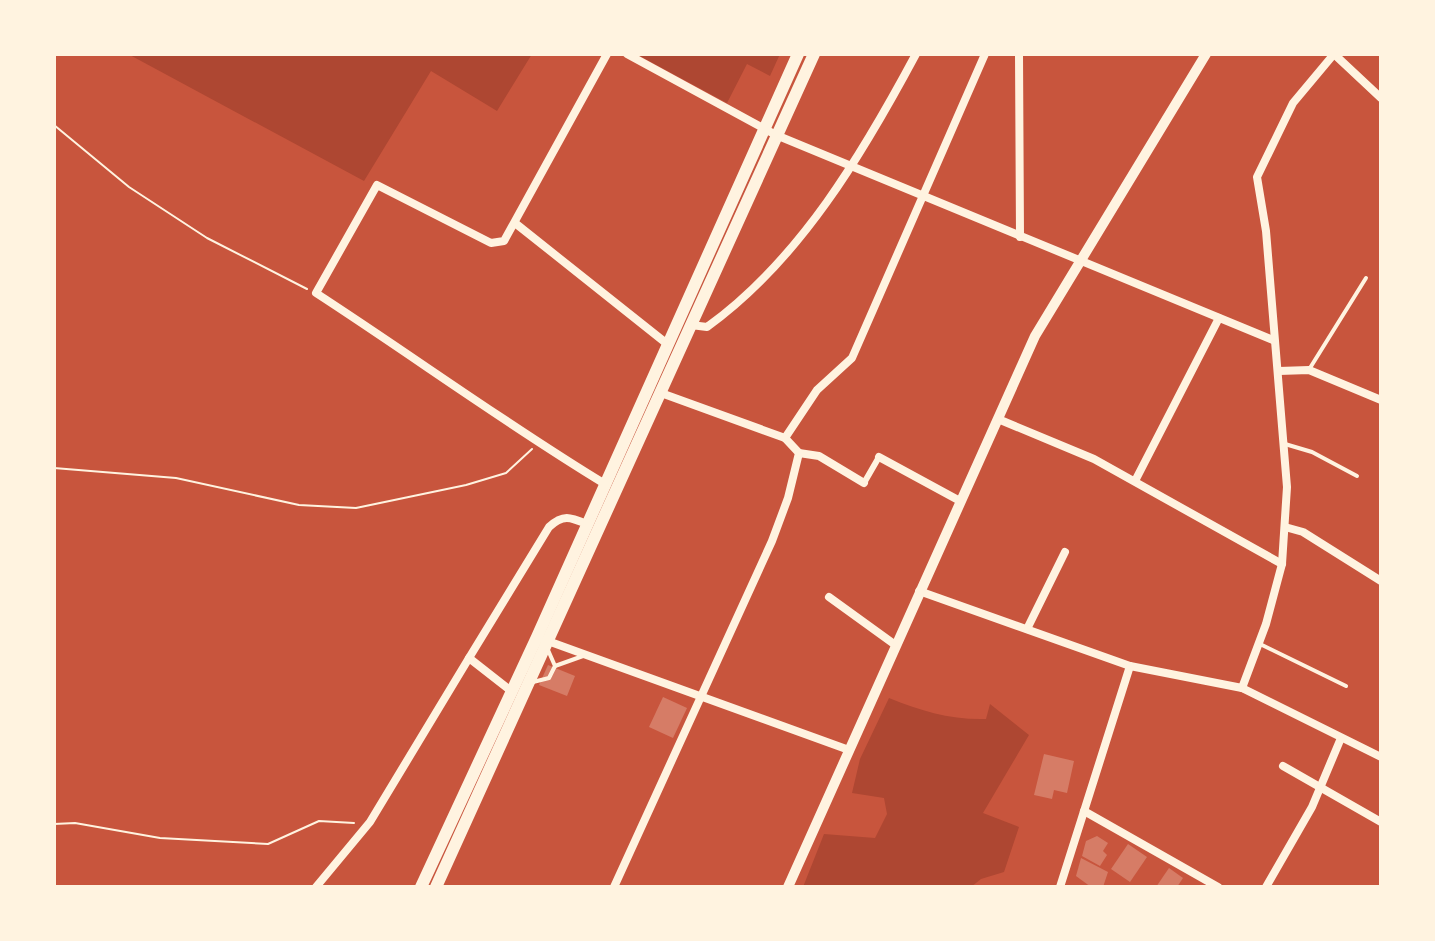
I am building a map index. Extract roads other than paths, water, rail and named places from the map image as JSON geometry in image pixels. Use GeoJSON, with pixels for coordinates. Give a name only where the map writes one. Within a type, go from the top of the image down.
{"type":"FeatureCollection","features":[{"type":"Feature","properties":{"kind":"main road"},"geometry":{"type":"LineString","coordinates":[[436,887],[531,683],[587,524],[798,54]]}},
{"type":"Feature","properties":{"kind":"main road"},"geometry":{"type":"LineString","coordinates":[[421,887],[510,690],[544,643],[814,54]]}},
{"type":"Feature","properties":{"kind":"street"},"geometry":{"type":"LineString","coordinates":[[605,484],[538,444],[431,367],[316,293],[377,185],[491,243],[504,241],[607,54]]}},
{"type":"Feature","properties":{"kind":"street"},"geometry":{"type":"LineString","coordinates":[[627,54],[776,135],[1273,340]]}},
{"type":"Feature","properties":{"kind":"street"},"geometry":{"type":"LineString","coordinates":[[691,325],[707,327],[715,322],[773,266],[852,165],[916,54]]}},
{"type":"Feature","properties":{"kind":"street"},"geometry":{"type":"LineString","coordinates":[[785,438],[817,390],[852,358],[985,54]]}},
{"type":"Feature","properties":{"kind":"street"},"geometry":{"type":"LineString","coordinates":[[1019,54],[1020,237]]}},
{"type":"Feature","properties":{"kind":"street"},"geometry":{"type":"LineString","coordinates":[[788,887],[894,644],[1035,336],[1206,54]]}},
{"type":"Feature","properties":{"kind":"street"},"geometry":{"type":"LineString","coordinates":[[1242,688],[1282,564],[1285,527],[1285,444],[1279,371],[1273,340],[1266,231],[1257,177],[1293,103],[1334,54],[1381,98]]}},
{"type":"Feature","properties":{"kind":"street"},"geometry":{"type":"LineString","coordinates":[[515,223],[666,343]]}},
{"type":"Feature","properties":{"kind":"street"},"geometry":{"type":"LineString","coordinates":[[1135,481],[1219,318]]}},
{"type":"Feature","properties":{"kind":"street"},"geometry":{"type":"LineString","coordinates":[[1279,371],[1309,370],[1379,396]]}},
{"type":"Feature","properties":{"kind":"street"},"geometry":{"type":"LineString","coordinates":[[661,393],[785,438],[799,453],[819,456],[864,483],[879,457],[960,501]]}},
{"type":"Feature","properties":{"kind":"street"},"geometry":{"type":"LineString","coordinates":[[998,419],[1135,481],[1282,564]]}},
{"type":"Feature","properties":{"kind":"street"},"geometry":{"type":"LineString","coordinates":[[614,887],[780,521],[799,453]]}},
{"type":"Feature","properties":{"kind":"street"},"geometry":{"type":"LineString","coordinates":[[316,887],[370,822],[549,527],[559,518],[569,516],[587,524]]}},
{"type":"Feature","properties":{"kind":"street"},"geometry":{"type":"LineString","coordinates":[[1285,527],[1303,532],[1381,581]]}},
{"type":"Feature","properties":{"kind":"street"},"geometry":{"type":"LineString","coordinates":[[1027,629],[1065,552]]}},
{"type":"Feature","properties":{"kind":"street"},"geometry":{"type":"LineString","coordinates":[[919,591],[1130,666],[1242,688],[1381,757]]}},
{"type":"Feature","properties":{"kind":"street"},"geometry":{"type":"LineString","coordinates":[[829,597],[894,644]]}},
{"type":"Feature","properties":{"kind":"street"},"geometry":{"type":"LineString","coordinates":[[544,643],[849,750]]}},
{"type":"Feature","properties":{"kind":"street"},"geometry":{"type":"LineString","coordinates":[[469,658],[510,690]]}},
{"type":"Feature","properties":{"kind":"street"},"geometry":{"type":"LineString","coordinates":[[1060,887],[1130,666]]}},
{"type":"Feature","properties":{"kind":"street"},"geometry":{"type":"LineString","coordinates":[[1266,887],[1322,785],[1341,738]]}},
{"type":"Feature","properties":{"kind":"street"},"geometry":{"type":"LineString","coordinates":[[1283,766],[1322,785],[1381,822]]}},
{"type":"Feature","properties":{"kind":"street"},"geometry":{"type":"LineString","coordinates":[[1084,811],[1218,887]]}},
{"type":"Feature","properties":{"kind":"street"},"geometry":{"type":"LineString","coordinates":[[1198,887],[1201,877]]}},
{"type":"Feature","properties":{"kind":"lane"},"geometry":{"type":"LineString","coordinates":[[1309,370],[1366,278]]}},
{"type":"Feature","properties":{"kind":"lane"},"geometry":{"type":"LineString","coordinates":[[1285,444],[1312,452],[1357,476]]}},
{"type":"Feature","properties":{"kind":"lane"},"geometry":{"type":"LineString","coordinates":[[544,643],[555,666]]}},
{"type":"Feature","properties":{"kind":"lane"},"geometry":{"type":"LineString","coordinates":[[1258,643],[1346,686]]}},
{"type":"Feature","properties":{"kind":"lane"},"geometry":{"type":"LineString","coordinates":[[531,683],[549,678],[555,666],[585,655]]}}]}
